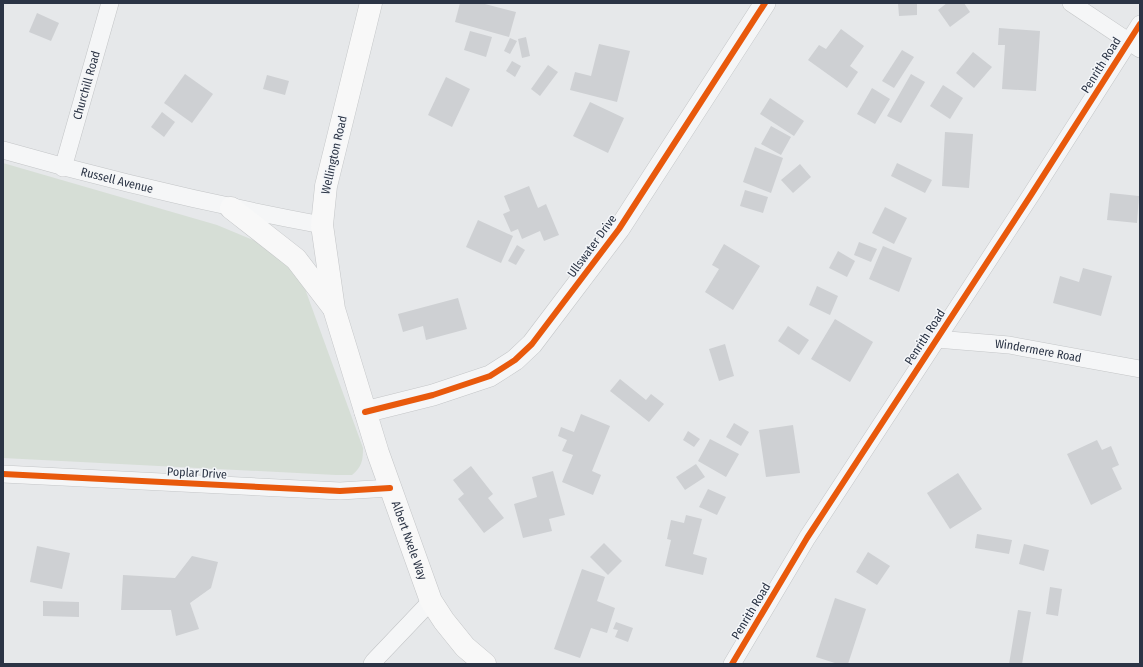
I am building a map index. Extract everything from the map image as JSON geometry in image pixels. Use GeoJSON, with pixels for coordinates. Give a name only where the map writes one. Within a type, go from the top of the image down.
{"type":"FeatureCollection","features":[{"type":"Feature","properties":{"kind":"main road","name":"Wellington Road"},"geometry":{"type":"LineString","coordinates":[[334,309],[322,225],[326,186],[371,3]]}},
{"type":"Feature","properties":{"kind":"main road"},"geometry":{"type":"LineString","coordinates":[[231,208],[296,260],[334,309]]}},
{"type":"Feature","properties":{"kind":"main road","name":"Albert Nxele Way"},"geometry":{"type":"LineString","coordinates":[[334,309],[390,488],[431,601],[444,621],[465,647],[485,664]]}},
{"type":"Feature","properties":{"kind":"street","name":"Churchill Road"},"geometry":{"type":"LineString","coordinates":[[63,168],[110,3]]}},
{"type":"Feature","properties":{"kind":"street","name":"Ullswater Drive"},"geometry":{"type":"LineString","coordinates":[[365,412],[432,395],[490,376],[515,360],[532,344],[619,229],[765,3]]}},
{"type":"Feature","properties":{"kind":"street"},"geometry":{"type":"LineString","coordinates":[[1071,3],[1134,46]]}},
{"type":"Feature","properties":{"kind":"street","name":"Penrith Road"},"geometry":{"type":"LineString","coordinates":[[732,664],[807,538],[936,339],[1031,194],[1134,46],[1140,24]]}},
{"type":"Feature","properties":{"kind":"street","name":"Russell Avenue"},"geometry":{"type":"LineString","coordinates":[[3,150],[63,168],[231,208],[322,225]]}},
{"type":"Feature","properties":{"kind":"street","name":"Windermere Road"},"geometry":{"type":"LineString","coordinates":[[936,339],[1009,345],[1140,369]]}},
{"type":"Feature","properties":{"kind":"street","name":"Poplar Drive"},"geometry":{"type":"LineString","coordinates":[[3,474],[340,492],[390,488]]}},
{"type":"Feature","properties":{"kind":"street"},"geometry":{"type":"LineString","coordinates":[[372,664],[431,601]]}},
{"type":"Feature","properties":{"kind":"shaded area"},"geometry":{"type":"Polygon","coordinates":[[[3,163],[217,225],[260,243],[295,273],[304,286],[363,448],[362,460],[358,469],[352,475],[336,475],[3,458],[3,163]]]}},
{"type":"Feature","properties":{"kind":"building"},"geometry":{"type":"Polygon","coordinates":[[[460,3],[481,3],[516,12],[509,37],[455,22],[460,3]]]}},
{"type":"Feature","properties":{"kind":"building"},"geometry":{"type":"Polygon","coordinates":[[[898,3],[917,3],[917,15],[899,16],[898,3]]]}},
{"type":"Feature","properties":{"kind":"building"},"geometry":{"type":"Polygon","coordinates":[[[947,3],[964,3],[970,12],[950,27],[938,10],[947,3]]]}},
{"type":"Feature","properties":{"kind":"building"},"geometry":{"type":"Polygon","coordinates":[[[37,13],[59,23],[51,41],[29,32],[37,13]]]}},
{"type":"Feature","properties":{"kind":"building"},"geometry":{"type":"Polygon","coordinates":[[[999,28],[1040,31],[1036,91],[1002,89],[1005,45],[998,45],[999,28]]]}},
{"type":"Feature","properties":{"kind":"building"},"geometry":{"type":"Polygon","coordinates":[[[841,29],[864,46],[850,66],[858,72],[847,88],[808,60],[819,45],[826,49],[841,29]]]}},
{"type":"Feature","properties":{"kind":"building"},"geometry":{"type":"Polygon","coordinates":[[[470,31],[492,37],[486,57],[464,50],[470,31]]]}},
{"type":"Feature","properties":{"kind":"building"},"geometry":{"type":"Polygon","coordinates":[[[526,37],[530,56],[522,58],[518,39],[526,37]]]}},
{"type":"Feature","properties":{"kind":"building"},"geometry":{"type":"Polygon","coordinates":[[[510,38],[517,41],[510,54],[504,51],[510,38]]]}},
{"type":"Feature","properties":{"kind":"building"},"geometry":{"type":"Polygon","coordinates":[[[599,44],[630,51],[617,102],[570,90],[575,72],[591,76],[599,44]]]}},
{"type":"Feature","properties":{"kind":"building"},"geometry":{"type":"Polygon","coordinates":[[[902,50],[914,57],[894,88],[882,81],[902,50]]]}},
{"type":"Feature","properties":{"kind":"building"},"geometry":{"type":"Polygon","coordinates":[[[973,52],[992,67],[974,88],[956,73],[973,52]]]}},
{"type":"Feature","properties":{"kind":"building"},"geometry":{"type":"Polygon","coordinates":[[[512,61],[521,66],[515,77],[506,71],[512,61]]]}},
{"type":"Feature","properties":{"kind":"building"},"geometry":{"type":"Polygon","coordinates":[[[548,65],[558,72],[540,96],[531,89],[548,65]]]}},
{"type":"Feature","properties":{"kind":"building"},"geometry":{"type":"Polygon","coordinates":[[[185,74],[213,94],[192,123],[164,103],[185,74]]]}},
{"type":"Feature","properties":{"kind":"building"},"geometry":{"type":"Polygon","coordinates":[[[911,74],[925,82],[901,123],[887,116],[911,74]]]}},
{"type":"Feature","properties":{"kind":"building"},"geometry":{"type":"Polygon","coordinates":[[[267,75],[289,81],[285,95],[263,89],[267,75]]]}},
{"type":"Feature","properties":{"kind":"building"},"geometry":{"type":"Polygon","coordinates":[[[446,77],[470,89],[452,127],[428,115],[446,77]]]}},
{"type":"Feature","properties":{"kind":"building"},"geometry":{"type":"Polygon","coordinates":[[[943,85],[963,98],[950,119],[930,106],[943,85]]]}},
{"type":"Feature","properties":{"kind":"building"},"geometry":{"type":"Polygon","coordinates":[[[872,88],[890,99],[875,124],[857,114],[872,88]]]}},
{"type":"Feature","properties":{"kind":"building"},"geometry":{"type":"Polygon","coordinates":[[[770,98],[804,121],[794,136],[760,114],[770,98]]]}},
{"type":"Feature","properties":{"kind":"building"},"geometry":{"type":"Polygon","coordinates":[[[590,102],[624,118],[608,153],[573,136],[590,102]]]}},
{"type":"Feature","properties":{"kind":"building"},"geometry":{"type":"Polygon","coordinates":[[[162,112],[175,122],[164,137],[151,127],[162,112]]]}},
{"type":"Feature","properties":{"kind":"building"},"geometry":{"type":"Polygon","coordinates":[[[771,126],[791,137],[781,155],[761,144],[771,126]]]}},
{"type":"Feature","properties":{"kind":"building"},"geometry":{"type":"Polygon","coordinates":[[[945,132],[973,134],[969,188],[942,186],[945,132]]]}},
{"type":"Feature","properties":{"kind":"building"},"geometry":{"type":"Polygon","coordinates":[[[755,147],[783,158],[771,193],[743,182],[755,147]]]}},
{"type":"Feature","properties":{"kind":"building"},"geometry":{"type":"Polygon","coordinates":[[[897,163],[932,180],[925,193],[891,176],[897,163]]]}},
{"type":"Feature","properties":{"kind":"building"},"geometry":{"type":"Polygon","coordinates":[[[800,164],[811,177],[793,193],[781,180],[800,164]]]}},
{"type":"Feature","properties":{"kind":"building"},"geometry":{"type":"Polygon","coordinates":[[[529,186],[538,208],[546,204],[559,235],[544,241],[540,231],[522,239],[518,229],[511,232],[503,214],[510,211],[504,196],[529,186]]]}},
{"type":"Feature","properties":{"kind":"building"},"geometry":{"type":"Polygon","coordinates":[[[745,190],[768,197],[763,213],[740,206],[745,190]]]}},
{"type":"Feature","properties":{"kind":"building"},"geometry":{"type":"Polygon","coordinates":[[[1110,193],[1139,196],[1137,223],[1107,220],[1110,193]]]}},
{"type":"Feature","properties":{"kind":"building"},"geometry":{"type":"Polygon","coordinates":[[[885,207],[907,218],[894,244],[872,233],[885,207]]]}},
{"type":"Feature","properties":{"kind":"building"},"geometry":{"type":"Polygon","coordinates":[[[478,220],[513,236],[501,263],[466,247],[478,220]]]}},
{"type":"Feature","properties":{"kind":"building"},"geometry":{"type":"Polygon","coordinates":[[[859,242],[877,249],[871,262],[854,255],[859,242]]]}},
{"type":"Feature","properties":{"kind":"building"},"geometry":{"type":"Polygon","coordinates":[[[724,244],[760,266],[733,310],[705,292],[719,269],[712,265],[724,244]]]}},
{"type":"Feature","properties":{"kind":"building"},"geometry":{"type":"Polygon","coordinates":[[[517,245],[525,250],[516,265],[508,261],[517,245]]]}},
{"type":"Feature","properties":{"kind":"building"},"geometry":{"type":"Polygon","coordinates":[[[883,246],[912,258],[899,292],[869,279],[883,246]]]}},
{"type":"Feature","properties":{"kind":"building"},"geometry":{"type":"Polygon","coordinates":[[[838,251],[855,261],[847,277],[829,268],[838,251]]]}},
{"type":"Feature","properties":{"kind":"building"},"geometry":{"type":"Polygon","coordinates":[[[1083,268],[1112,276],[1101,316],[1053,303],[1060,276],[1079,282],[1083,268]]]}},
{"type":"Feature","properties":{"kind":"building"},"geometry":{"type":"Polygon","coordinates":[[[817,286],[838,296],[830,315],[809,305],[817,286]]]}},
{"type":"Feature","properties":{"kind":"building"},"geometry":{"type":"Polygon","coordinates":[[[458,298],[467,329],[426,340],[423,326],[403,332],[398,314],[458,298]]]}},
{"type":"Feature","properties":{"kind":"building"},"geometry":{"type":"Polygon","coordinates":[[[835,319],[873,342],[850,382],[811,359],[835,319]]]}},
{"type":"Feature","properties":{"kind":"building"},"geometry":{"type":"Polygon","coordinates":[[[788,326],[809,340],[799,355],[778,341],[788,326]]]}},
{"type":"Feature","properties":{"kind":"building"},"geometry":{"type":"Polygon","coordinates":[[[725,344],[734,376],[719,381],[709,349],[725,344]]]}},
{"type":"Feature","properties":{"kind":"building"},"geometry":{"type":"Polygon","coordinates":[[[620,379],[646,400],[651,394],[664,404],[649,422],[610,391],[620,379]]]}},
{"type":"Feature","properties":{"kind":"building"},"geometry":{"type":"Polygon","coordinates":[[[581,414],[610,426],[592,471],[601,475],[593,495],[562,482],[573,455],[562,451],[567,440],[558,436],[561,427],[574,432],[581,414]]]}},
{"type":"Feature","properties":{"kind":"building"},"geometry":{"type":"Polygon","coordinates":[[[734,423],[749,432],[741,446],[726,437],[734,423]]]}},
{"type":"Feature","properties":{"kind":"building"},"geometry":{"type":"Polygon","coordinates":[[[793,425],[800,473],[766,477],[759,430],[793,425]]]}},
{"type":"Feature","properties":{"kind":"building"},"geometry":{"type":"Polygon","coordinates":[[[688,431],[700,439],[694,447],[683,440],[688,431]]]}},
{"type":"Feature","properties":{"kind":"building"},"geometry":{"type":"Polygon","coordinates":[[[710,439],[739,454],[726,477],[698,461],[710,439]]]}},
{"type":"Feature","properties":{"kind":"building"},"geometry":{"type":"Polygon","coordinates":[[[1097,440],[1102,450],[1111,446],[1119,465],[1112,468],[1122,489],[1091,505],[1067,454],[1097,440]]]}},
{"type":"Feature","properties":{"kind":"building"},"geometry":{"type":"Polygon","coordinates":[[[696,464],[705,477],[685,490],[676,477],[696,464]]]}},
{"type":"Feature","properties":{"kind":"building"},"geometry":{"type":"Polygon","coordinates":[[[471,466],[493,494],[488,498],[504,518],[484,533],[458,499],[464,494],[453,480],[471,466]]]}},
{"type":"Feature","properties":{"kind":"building"},"geometry":{"type":"Polygon","coordinates":[[[553,471],[565,515],[549,519],[552,531],[523,538],[514,504],[537,497],[532,477],[553,471]]]}},
{"type":"Feature","properties":{"kind":"building"},"geometry":{"type":"Polygon","coordinates":[[[958,473],[982,509],[950,529],[927,493],[958,473]]]}},
{"type":"Feature","properties":{"kind":"building"},"geometry":{"type":"Polygon","coordinates":[[[708,489],[726,497],[717,515],[699,507],[708,489]]]}},
{"type":"Feature","properties":{"kind":"building"},"geometry":{"type":"Polygon","coordinates":[[[686,515],[702,519],[693,554],[707,558],[703,575],[665,566],[671,540],[667,539],[671,520],[684,523],[686,515]]]}},
{"type":"Feature","properties":{"kind":"building"},"geometry":{"type":"Polygon","coordinates":[[[977,534],[1012,540],[1009,554],[975,548],[977,534]]]}},
{"type":"Feature","properties":{"kind":"building"},"geometry":{"type":"Polygon","coordinates":[[[604,543],[622,561],[608,575],[590,557],[604,543]]]}},
{"type":"Feature","properties":{"kind":"building"},"geometry":{"type":"Polygon","coordinates":[[[1024,544],[1049,550],[1044,571],[1019,564],[1024,544]]]}},
{"type":"Feature","properties":{"kind":"building"},"geometry":{"type":"Polygon","coordinates":[[[37,546],[70,553],[62,589],[30,582],[37,546]]]}},
{"type":"Feature","properties":{"kind":"building"},"geometry":{"type":"Polygon","coordinates":[[[868,552],[890,566],[877,585],[856,572],[868,552]]]}},
{"type":"Feature","properties":{"kind":"building"},"geometry":{"type":"Polygon","coordinates":[[[192,556],[218,562],[211,588],[190,603],[199,629],[176,636],[171,610],[121,610],[123,575],[175,578],[192,556]]]}},
{"type":"Feature","properties":{"kind":"building"},"geometry":{"type":"Polygon","coordinates":[[[582,569],[605,577],[597,601],[615,608],[607,633],[591,628],[580,658],[554,649],[582,569]]]}},
{"type":"Feature","properties":{"kind":"building"},"geometry":{"type":"Polygon","coordinates":[[[1050,587],[1062,589],[1058,616],[1046,614],[1050,587]]]}},
{"type":"Feature","properties":{"kind":"building"},"geometry":{"type":"Polygon","coordinates":[[[835,598],[866,609],[848,664],[838,664],[816,657],[835,598]]]}},
{"type":"Feature","properties":{"kind":"building"},"geometry":{"type":"Polygon","coordinates":[[[43,601],[79,602],[79,617],[43,616],[43,601]]]}},
{"type":"Feature","properties":{"kind":"building"},"geometry":{"type":"Polygon","coordinates":[[[1018,610],[1031,612],[1022,664],[1009,664],[1018,610]]]}},
{"type":"Feature","properties":{"kind":"building"},"geometry":{"type":"Polygon","coordinates":[[[616,622],[633,628],[628,642],[615,637],[618,630],[613,629],[616,622]]]}},
{"type":"Feature","properties":{"kind":"cycle path"},"geometry":{"type":"LineString","coordinates":[[365,412],[433,395],[490,376],[515,360],[532,344],[619,229],[765,3]]}},
{"type":"Feature","properties":{"kind":"cycle path"},"geometry":{"type":"LineString","coordinates":[[732,664],[807,538],[1031,195],[1140,24]]}},
{"type":"Feature","properties":{"kind":"cycle path"},"geometry":{"type":"LineString","coordinates":[[3,474],[340,491],[390,488]]}}]}
